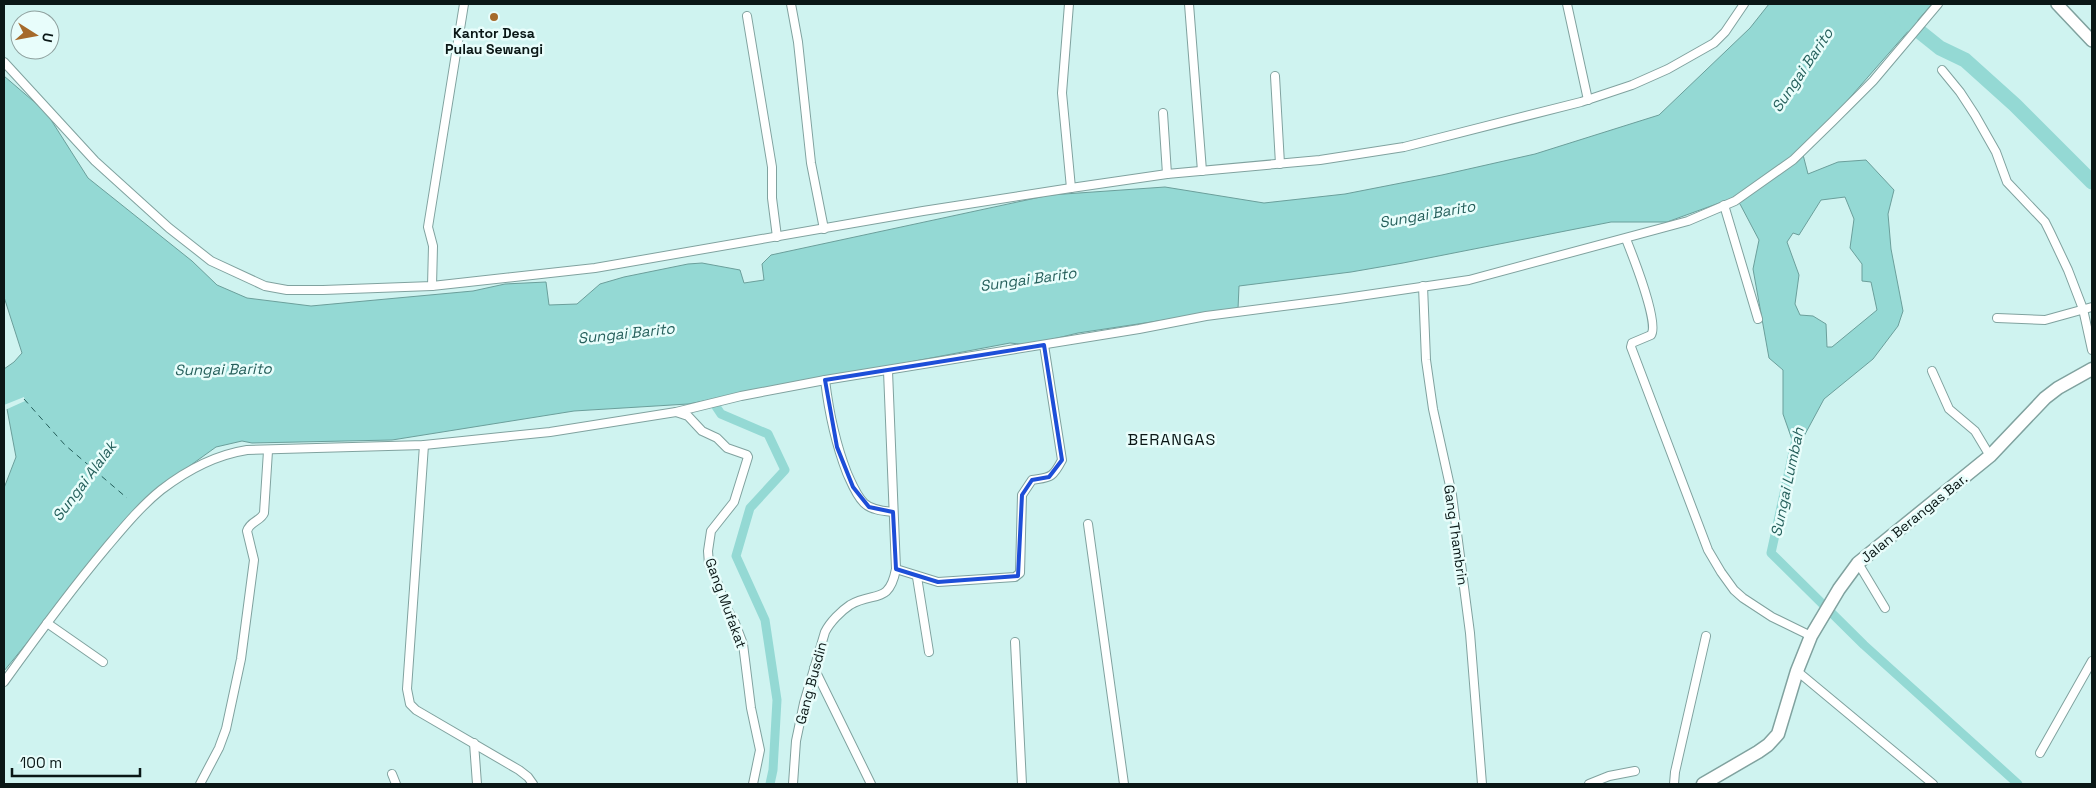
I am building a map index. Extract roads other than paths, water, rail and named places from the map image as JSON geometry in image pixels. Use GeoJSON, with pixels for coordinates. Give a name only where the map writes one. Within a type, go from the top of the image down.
{"type":"FeatureCollection","features":[{"type":"Feature","properties":{"kind":"main road","name":"Jalan Berangas Bar."},"geometry":{"type":"LineString","coordinates":[[1703,784],[1758,752],[1778,734],[1797,671],[1812,634],[1839,589],[1858,563],[1990,456],[2045,398],[2071,379],[2092,369]]}},
{"type":"Feature","properties":{"kind":"street"},"geometry":{"type":"LineString","coordinates":[[432,286],[433,246],[428,227],[464,4]]}},
{"type":"Feature","properties":{"kind":"street"},"geometry":{"type":"LineString","coordinates":[[791,4],[798,42],[811,163],[824,229]]}},
{"type":"Feature","properties":{"kind":"street"},"geometry":{"type":"LineString","coordinates":[[1069,4],[1062,93],[1071,188]]}},
{"type":"Feature","properties":{"kind":"street"},"geometry":{"type":"LineString","coordinates":[[1189,4],[1202,171]]}},
{"type":"Feature","properties":{"kind":"street"},"geometry":{"type":"LineString","coordinates":[[1567,4],[1588,100]]}},
{"type":"Feature","properties":{"kind":"street"},"geometry":{"type":"LineString","coordinates":[[4,62],[95,161],[168,228],[211,261],[264,286],[287,290],[432,286],[595,268],[923,211],[1167,174],[1280,164],[1404,147],[1588,100],[1632,85],[1668,69],[1714,43],[1725,32],[1744,4]]}},
{"type":"Feature","properties":{"kind":"street"},"geometry":{"type":"LineString","coordinates":[[2057,4],[2092,41]]}},
{"type":"Feature","properties":{"kind":"street"},"geometry":{"type":"LineString","coordinates":[[4,682],[47,623],[113,541],[161,490],[206,462],[228,453],[424,445],[550,432],[678,411],[736,397],[826,380],[1044,345],[1206,316],[1469,280],[1626,239],[1688,221],[1735,201],[1792,160],[1873,81],[1936,5]]}},
{"type":"Feature","properties":{"kind":"street"},"geometry":{"type":"LineString","coordinates":[[748,16],[772,167],[772,198],[777,237]]}},
{"type":"Feature","properties":{"kind":"street"},"geometry":{"type":"LineString","coordinates":[[1942,70],[1960,92],[1975,115],[1996,152],[2007,182],[2045,222],[2068,270],[2083,309],[2092,350]]}},
{"type":"Feature","properties":{"kind":"street"},"geometry":{"type":"LineString","coordinates":[[1274,76],[1280,164]]}},
{"type":"Feature","properties":{"kind":"street"},"geometry":{"type":"LineString","coordinates":[[1163,112],[1167,174]]}},
{"type":"Feature","properties":{"kind":"street"},"geometry":{"type":"LineString","coordinates":[[1724,206],[1758,320]]}},
{"type":"Feature","properties":{"kind":"street"},"geometry":{"type":"LineString","coordinates":[[1626,239],[1642,280],[1654,326],[1651,335],[1632,343],[1631,347],[1708,550],[1734,590],[1743,598],[1772,617],[1812,634]]}},
{"type":"Feature","properties":{"kind":"street","name":"Gang Thambrin"},"geometry":{"type":"LineString","coordinates":[[1423,286],[1428,370],[1433,409],[1452,495],[1470,633],[1482,784]]}},
{"type":"Feature","properties":{"kind":"street"},"geometry":{"type":"LineString","coordinates":[[1997,318],[2045,320],[2092,307]]}},
{"type":"Feature","properties":{"kind":"street"},"geometry":{"type":"LineString","coordinates":[[896,569],[938,582],[1015,577],[1020,573],[1022,495],[1032,480],[1049,477],[1062,460],[1044,345]]}},
{"type":"Feature","properties":{"kind":"street","name":"Gang Busdin"},"geometry":{"type":"LineString","coordinates":[[793,784],[796,741],[825,632],[829,625],[850,605],[888,590],[894,580],[896,569],[888,371]]}},
{"type":"Feature","properties":{"kind":"street"},"geometry":{"type":"LineString","coordinates":[[1932,371],[1949,409],[1974,431],[1990,456]]}},
{"type":"Feature","properties":{"kind":"street"},"geometry":{"type":"LineString","coordinates":[[826,380],[829,413],[837,447],[853,487],[864,504],[869,507],[893,512]]}},
{"type":"Feature","properties":{"kind":"street","name":"Gang Mufakat"},"geometry":{"type":"LineString","coordinates":[[678,411],[688,416],[702,431],[716,438],[727,448],[748,457],[734,502],[711,531],[708,551],[709,564],[743,644],[751,708],[760,744],[760,756],[753,784]]}},
{"type":"Feature","properties":{"kind":"street"},"geometry":{"type":"LineString","coordinates":[[424,445],[407,695],[410,704],[416,710],[519,770],[533,784]]}},
{"type":"Feature","properties":{"kind":"street"},"geometry":{"type":"LineString","coordinates":[[200,784],[219,748],[231,713],[241,659],[254,560],[247,531],[248,527],[264,516],[268,451]]}},
{"type":"Feature","properties":{"kind":"street"},"geometry":{"type":"LineString","coordinates":[[1088,524],[1124,784]]}},
{"type":"Feature","properties":{"kind":"street"},"geometry":{"type":"LineString","coordinates":[[1858,563],[1885,608]]}},
{"type":"Feature","properties":{"kind":"street"},"geometry":{"type":"LineString","coordinates":[[917,577],[929,652]]}},
{"type":"Feature","properties":{"kind":"street"},"geometry":{"type":"LineString","coordinates":[[47,623],[103,662]]}},
{"type":"Feature","properties":{"kind":"street"},"geometry":{"type":"LineString","coordinates":[[1674,784],[1683,735],[1706,636]]}},
{"type":"Feature","properties":{"kind":"street"},"geometry":{"type":"LineString","coordinates":[[1015,642],[1022,784]]}},
{"type":"Feature","properties":{"kind":"street"},"geometry":{"type":"LineString","coordinates":[[2040,753],[2092,661]]}},
{"type":"Feature","properties":{"kind":"street"},"geometry":{"type":"LineString","coordinates":[[814,668],[871,784]]}},
{"type":"Feature","properties":{"kind":"street"},"geometry":{"type":"LineString","coordinates":[[1797,671],[1933,784]]}},
{"type":"Feature","properties":{"kind":"street"},"geometry":{"type":"LineString","coordinates":[[474,744],[477,784]]}},
{"type":"Feature","properties":{"kind":"street"},"geometry":{"type":"LineString","coordinates":[[1589,784],[1609,776],[1635,770]]}},
{"type":"Feature","properties":{"kind":"street"},"geometry":{"type":"LineString","coordinates":[[392,774],[396,784]]}},
{"type":"Feature","properties":{"kind":"water"},"geometry":{"type":"Polygon","coordinates":[[[1769,4],[1932,4],[1832,118],[1801,147],[1808,174],[1838,162],[1866,160],[1894,190],[1888,214],[1891,249],[1903,311],[1898,326],[1873,359],[1824,399],[1796,451],[1783,414],[1783,370],[1769,358],[1753,269],[1759,240],[1740,204],[1733,198],[1667,222],[1611,222],[1351,272],[1239,286],[1238,309],[1078,333],[1028,345],[1010,343],[688,404],[574,411],[392,440],[252,443],[242,441],[216,447],[145,498],[4,671],[4,488],[16,457],[7,409],[4,404],[4,369],[22,353],[4,297],[4,76],[46,112],[88,178],[192,261],[217,285],[247,298],[311,306],[473,291],[505,284],[546,282],[549,305],[577,304],[600,284],[624,277],[688,264],[702,263],[740,270],[744,283],[764,280],[762,264],[771,255],[1050,195],[1165,187],[1264,203],[1345,194],[1535,154],[1659,115],[1750,28],[1769,4]],[[1845,197],[1821,200],[1799,235],[1793,233],[1787,242],[1799,275],[1795,304],[1800,315],[1813,316],[1826,324],[1827,347],[1832,347],[1877,310],[1871,282],[1862,281],[1862,264],[1850,248],[1854,219],[1845,197]]]}},
{"type":"Feature","properties":{"kind":"waterway"},"geometry":{"type":"LineString","coordinates":[[1885,4],[1940,48],[1965,60],[2015,105],[2092,182]]}},
{"type":"Feature","properties":{"kind":"waterway"},"geometry":{"type":"LineString","coordinates":[[709,396],[721,414],[768,434],[785,470],[750,508],[736,556],[765,620],[777,700],[773,770],[770,784]]}},
{"type":"Feature","properties":{"kind":"waterway","name":"Sungai Lumbah"},"geometry":{"type":"LineString","coordinates":[[1797,434],[1771,553],[1864,645],[2018,784]]}},
{"type":"Feature","properties":{"kind":"place","name":"Kantor Desa Pulau Sewangi"},"geometry":{"type":"Point","coordinates":[494,17]}},
{"type":"Feature","properties":{"kind":"district","name":"BERANGAS"},"geometry":{"type":"Point","coordinates":[1172,439]}},
{"type":"Feature","properties":{"kind":"water label","name":"Sungai Barito"},"geometry":{"type":"Point","coordinates":[1802,70]}},
{"type":"Feature","properties":{"kind":"water label","name":"Sungai Barito"},"geometry":{"type":"Point","coordinates":[1427,214]}},
{"type":"Feature","properties":{"kind":"water label","name":"Sungai Barito"},"geometry":{"type":"Point","coordinates":[1028,279]}},
{"type":"Feature","properties":{"kind":"water label","name":"Sungai Barito"},"geometry":{"type":"Point","coordinates":[626,333]}},
{"type":"Feature","properties":{"kind":"water label","name":"Sungai Barito"},"geometry":{"type":"Point","coordinates":[223,369]}},
{"type":"Feature","properties":{"kind":"water label","name":"Sungai Alalak"},"geometry":{"type":"Point","coordinates":[84,481]}}]}
